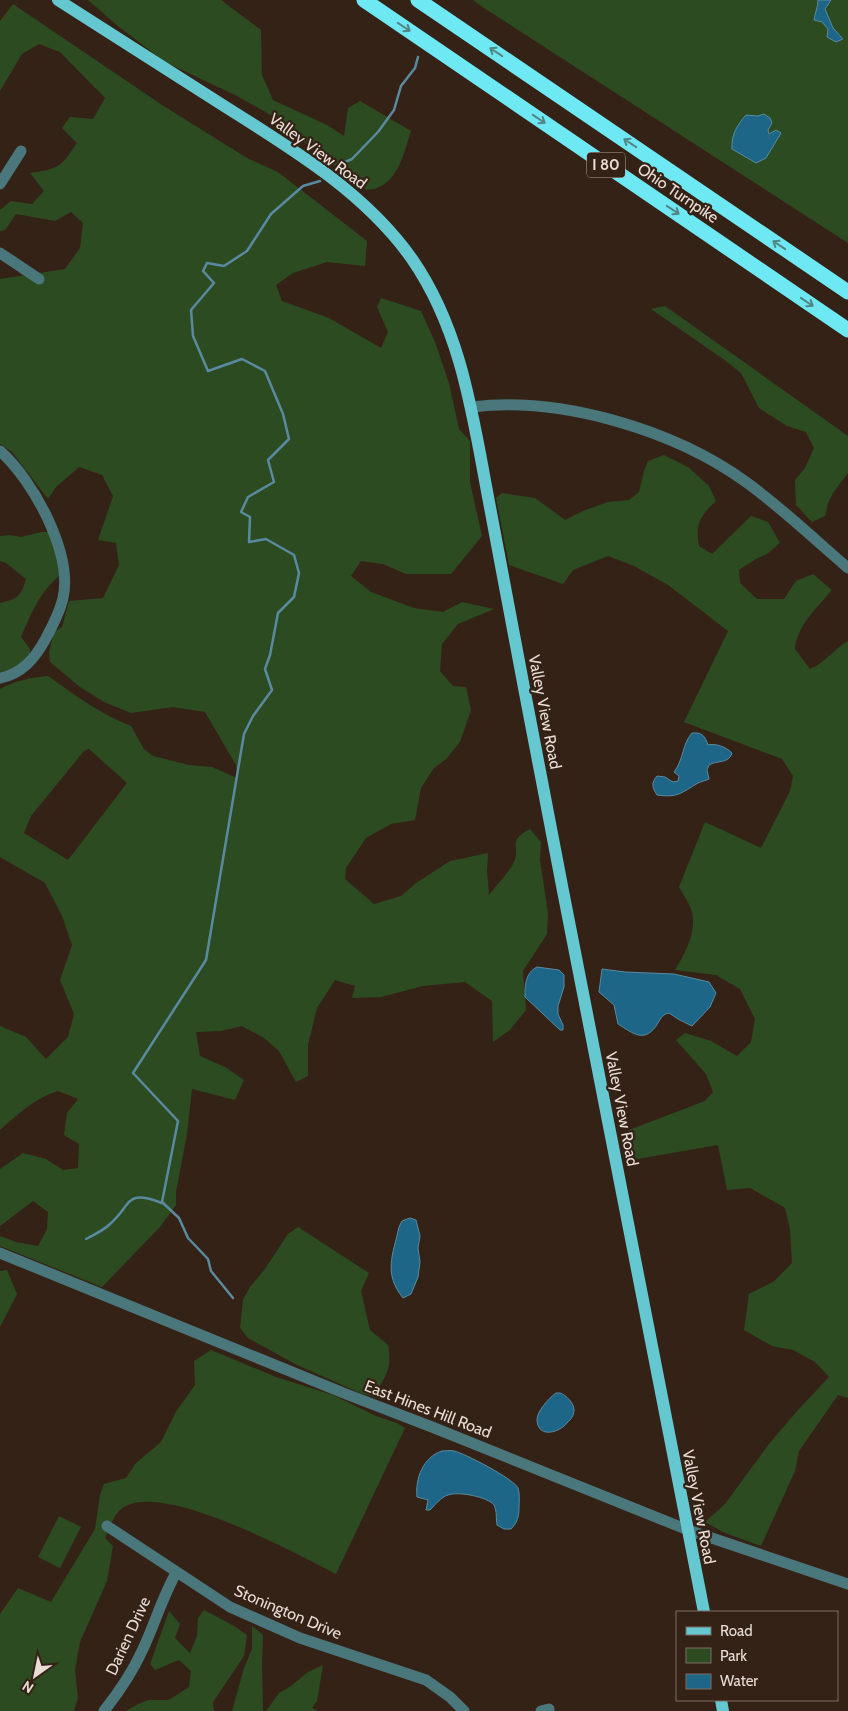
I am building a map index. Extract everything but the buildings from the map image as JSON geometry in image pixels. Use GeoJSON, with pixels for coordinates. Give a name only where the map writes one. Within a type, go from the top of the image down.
{"type":"FeatureCollection","features":[{"type":"Feature","properties":{"kind":"highway","name":"Ohio Turnpike"},"geometry":{"type":"LineString","coordinates":[[364,0],[848,330]]}},
{"type":"Feature","properties":{"kind":"highway","name":"Ohio Turnpike"},"geometry":{"type":"LineString","coordinates":[[418,0],[848,292]]}},
{"type":"Feature","properties":{"kind":"main road","name":"Valley View Road"},"geometry":{"type":"LineString","coordinates":[[58,0],[242,117],[330,176],[360,201],[398,242],[430,289],[447,325],[472,407],[537,754],[704,1611]]}},
{"type":"Feature","properties":{"kind":"street"},"geometry":{"type":"LineString","coordinates":[[0,184],[21,152]]}},
{"type":"Feature","properties":{"kind":"street"},"geometry":{"type":"LineString","coordinates":[[0,252],[39,279]]}},
{"type":"Feature","properties":{"kind":"street"},"geometry":{"type":"LineString","coordinates":[[472,407],[513,404],[555,408],[610,420],[658,435],[709,459],[744,480],[848,568]]}},
{"type":"Feature","properties":{"kind":"street"},"geometry":{"type":"LineString","coordinates":[[0,451],[24,477],[43,508],[55,535],[61,554],[64,597],[40,649],[30,662],[21,670],[0,678]]}},
{"type":"Feature","properties":{"kind":"street","name":"East Hines Hill Road"},"geometry":{"type":"LineString","coordinates":[[0,1253],[337,1391],[432,1427],[688,1530],[848,1584]]}},
{"type":"Feature","properties":{"kind":"street","name":"Stonington Drive"},"geometry":{"type":"LineString","coordinates":[[106,1526],[230,1607],[266,1624],[325,1647],[426,1680],[450,1697],[464,1711]]}},
{"type":"Feature","properties":{"kind":"street","name":"Darien Drive"},"geometry":{"type":"LineString","coordinates":[[104,1711],[122,1688],[141,1653],[176,1573]]}},
{"type":"Feature","properties":{"kind":"green space"},"geometry":{"type":"Polygon","coordinates":[[[88,0],[221,0],[261,30],[262,75],[273,100],[327,125],[344,136],[348,108],[360,101],[411,131],[404,155],[396,171],[386,183],[367,190],[269,114],[235,95],[165,62],[88,0]]]}},
{"type":"Feature","properties":{"kind":"green space"},"geometry":{"type":"Polygon","coordinates":[[[473,0],[848,0],[848,243],[481,6],[473,0]]]}},
{"type":"Feature","properties":{"kind":"green space"},"geometry":{"type":"Polygon","coordinates":[[[13,4],[162,105],[247,158],[278,172],[367,241],[365,266],[327,262],[293,273],[276,285],[282,301],[329,318],[381,348],[388,332],[377,307],[381,298],[421,311],[435,342],[449,383],[459,429],[470,441],[470,482],[482,536],[451,574],[406,574],[383,564],[361,561],[351,576],[371,592],[414,608],[443,612],[462,602],[494,609],[458,624],[442,644],[440,671],[453,686],[466,687],[471,710],[460,742],[446,759],[434,768],[421,788],[415,820],[391,824],[366,838],[346,868],[345,879],[374,904],[401,896],[416,883],[450,861],[488,853],[489,895],[514,862],[518,837],[530,829],[541,842],[540,860],[548,913],[547,934],[523,971],[526,1010],[510,1030],[493,1042],[492,1001],[465,982],[423,986],[381,997],[352,998],[355,986],[335,980],[317,1008],[308,1045],[308,1076],[296,1082],[279,1051],[264,1038],[242,1026],[221,1031],[196,1032],[200,1056],[225,1067],[244,1080],[235,1100],[192,1089],[187,1134],[176,1192],[176,1205],[160,1227],[102,1287],[0,1246],[0,1236],[16,1242],[38,1246],[47,1229],[48,1212],[33,1201],[0,1226],[0,1169],[23,1153],[46,1159],[63,1170],[78,1168],[79,1144],[64,1135],[67,1113],[78,1099],[58,1091],[34,1102],[0,1130],[0,1026],[26,1037],[46,1059],[68,1037],[74,1014],[60,980],[72,945],[62,916],[45,883],[0,857],[0,689],[17,681],[48,676],[98,710],[131,726],[144,749],[153,756],[189,765],[212,767],[237,778],[236,765],[205,712],[173,707],[131,713],[104,702],[80,687],[50,662],[49,652],[54,632],[62,627],[69,601],[103,598],[119,565],[116,543],[98,540],[113,496],[102,475],[79,467],[56,487],[48,499],[12,452],[0,444],[0,279],[65,269],[80,248],[83,223],[71,212],[55,221],[16,214],[5,230],[0,231],[0,210],[11,201],[32,204],[44,191],[30,173],[53,168],[63,162],[77,143],[62,128],[70,117],[93,119],[105,98],[60,52],[39,44],[22,54],[0,91],[0,21],[13,4]],[[89,749],[84,751],[31,816],[24,833],[68,860],[127,783],[89,749]]]}},
{"type":"Feature","properties":{"kind":"green space"},"geometry":{"type":"Polygon","coordinates":[[[665,306],[848,436],[848,473],[833,493],[825,516],[812,522],[796,505],[795,480],[805,468],[814,448],[806,432],[787,426],[759,408],[741,373],[651,309],[665,306]]]}},
{"type":"Feature","properties":{"kind":"green space"},"geometry":{"type":"Polygon","coordinates":[[[664,455],[688,467],[709,486],[716,501],[706,511],[698,526],[699,546],[712,554],[751,516],[768,522],[780,543],[767,554],[739,570],[740,583],[757,599],[784,599],[796,581],[813,574],[832,590],[809,617],[797,640],[795,649],[810,669],[848,641],[848,1398],[838,1395],[799,1451],[795,1471],[761,1546],[725,1533],[705,1522],[725,1504],[769,1444],[829,1377],[815,1362],[793,1350],[772,1346],[744,1330],[749,1294],[773,1282],[792,1263],[790,1229],[785,1208],[750,1188],[727,1190],[718,1145],[632,1160],[621,1133],[705,1101],[713,1092],[706,1074],[676,1040],[685,1033],[711,1041],[737,1056],[751,1042],[755,1019],[740,989],[716,975],[675,970],[687,948],[693,924],[691,909],[679,887],[705,822],[761,848],[790,791],[793,776],[782,759],[684,722],[728,631],[668,585],[634,566],[608,556],[573,570],[563,584],[509,565],[496,498],[502,493],[535,498],[565,520],[585,510],[608,502],[629,500],[639,492],[648,461],[664,455]]]}},
{"type":"Feature","properties":{"kind":"green space"},"geometry":{"type":"Polygon","coordinates":[[[41,532],[50,532],[57,550],[59,576],[41,597],[21,637],[30,649],[30,657],[16,670],[0,672],[0,603],[18,596],[26,579],[6,563],[0,561],[0,536],[21,537],[41,532]]]}},
{"type":"Feature","properties":{"kind":"green space"},"geometry":{"type":"Polygon","coordinates":[[[298,1227],[369,1273],[361,1291],[370,1330],[388,1345],[389,1357],[385,1378],[371,1396],[360,1393],[295,1364],[248,1338],[240,1328],[243,1300],[250,1287],[265,1269],[288,1234],[298,1227]]]}},
{"type":"Feature","properties":{"kind":"green space"},"geometry":{"type":"Polygon","coordinates":[[[7,1270],[17,1294],[0,1327],[0,1271],[7,1270]]]}},
{"type":"Feature","properties":{"kind":"green space"},"geometry":{"type":"Polygon","coordinates":[[[211,1350],[276,1377],[333,1395],[405,1428],[336,1574],[260,1536],[193,1510],[162,1503],[137,1503],[119,1511],[105,1538],[113,1546],[107,1581],[80,1642],[75,1670],[78,1698],[74,1711],[0,1711],[0,1614],[18,1588],[51,1602],[95,1529],[100,1495],[104,1484],[126,1478],[136,1463],[161,1442],[177,1410],[195,1385],[194,1361],[211,1350]]]}},
{"type":"Feature","properties":{"kind":"green space"},"geometry":{"type":"Polygon","coordinates":[[[59,1516],[81,1527],[60,1568],[38,1557],[59,1516]]]}},
{"type":"Feature","properties":{"kind":"green space"},"geometry":{"type":"Polygon","coordinates":[[[204,1610],[247,1635],[244,1656],[213,1702],[214,1711],[126,1711],[149,1700],[169,1700],[189,1687],[191,1671],[179,1660],[155,1670],[150,1664],[169,1611],[180,1624],[175,1638],[190,1653],[197,1636],[198,1618],[204,1610]]]}},
{"type":"Feature","properties":{"kind":"green space"},"geometry":{"type":"Polygon","coordinates":[[[252,1626],[263,1635],[263,1711],[232,1711],[244,1668],[252,1649],[252,1626]]]}},
{"type":"Feature","properties":{"kind":"green space"},"geometry":{"type":"Polygon","coordinates":[[[323,1665],[317,1701],[312,1708],[318,1711],[266,1711],[279,1693],[308,1672],[323,1665]]]}},
{"type":"Feature","properties":{"kind":"water"},"geometry":{"type":"Polygon","coordinates":[[[818,0],[831,0],[825,9],[833,28],[843,39],[836,42],[827,37],[828,29],[822,22],[814,20],[818,0]]]}},
{"type":"Feature","properties":{"kind":"water"},"geometry":{"type":"Polygon","coordinates":[[[764,114],[770,118],[772,123],[768,130],[769,134],[776,130],[781,133],[766,158],[756,163],[732,149],[732,139],[737,126],[746,115],[758,116],[764,114]]]}},
{"type":"Feature","properties":{"kind":"water"},"geometry":{"type":"Polygon","coordinates":[[[692,733],[703,735],[708,745],[721,746],[732,753],[728,759],[709,765],[707,770],[709,779],[679,794],[670,796],[657,795],[653,785],[657,776],[665,777],[673,782],[678,781],[679,776],[674,772],[680,762],[686,742],[692,733]]]}},
{"type":"Feature","properties":{"kind":"water"},"geometry":{"type":"Polygon","coordinates":[[[537,967],[559,970],[564,975],[564,987],[558,1006],[558,1014],[563,1030],[560,1030],[525,997],[528,976],[537,967]]]}},
{"type":"Feature","properties":{"kind":"water"},"geometry":{"type":"Polygon","coordinates":[[[602,969],[674,974],[709,982],[716,993],[710,1007],[692,1026],[669,1013],[662,1016],[649,1033],[644,1035],[634,1034],[618,1024],[614,1005],[599,992],[602,969]]]}},
{"type":"Feature","properties":{"kind":"water"},"geometry":{"type":"Polygon","coordinates":[[[410,1218],[416,1220],[420,1236],[418,1248],[420,1262],[418,1277],[411,1294],[403,1298],[393,1280],[391,1264],[399,1227],[402,1221],[410,1218]]]}},
{"type":"Feature","properties":{"kind":"water"},"geometry":{"type":"Polygon","coordinates":[[[556,1393],[562,1394],[569,1400],[574,1407],[573,1414],[570,1420],[560,1429],[546,1432],[539,1427],[537,1417],[544,1405],[556,1393]]]}},
{"type":"Feature","properties":{"kind":"water"},"geometry":{"type":"Polygon","coordinates":[[[442,1451],[454,1451],[468,1456],[515,1484],[519,1492],[519,1511],[516,1522],[511,1529],[504,1529],[497,1525],[495,1507],[491,1502],[472,1495],[448,1495],[430,1510],[426,1510],[428,1500],[417,1497],[417,1483],[425,1463],[435,1454],[442,1451]]]}},
{"type":"Feature","properties":{"kind":"waterway"},"geometry":{"type":"LineString","coordinates":[[338,165],[352,159],[378,132],[394,110],[401,86],[415,68],[418,57]]}},
{"type":"Feature","properties":{"kind":"waterway"},"geometry":{"type":"LineString","coordinates":[[233,1298],[211,1271],[208,1259],[188,1238],[179,1218],[162,1202],[178,1121],[133,1073],[206,960],[244,734],[253,716],[272,690],[265,669],[270,655],[278,613],[294,597],[299,573],[294,555],[266,539],[249,542],[250,517],[241,512],[248,497],[274,482],[268,460],[289,439],[283,414],[265,371],[242,359],[208,371],[193,336],[191,310],[214,283],[203,271],[207,263],[224,266],[247,251],[271,214],[303,186],[320,181]]}},
{"type":"Feature","properties":{"kind":"waterway"},"geometry":{"type":"LineString","coordinates":[[86,1239],[108,1226],[130,1201],[135,1198],[150,1199],[162,1203]]}}]}
